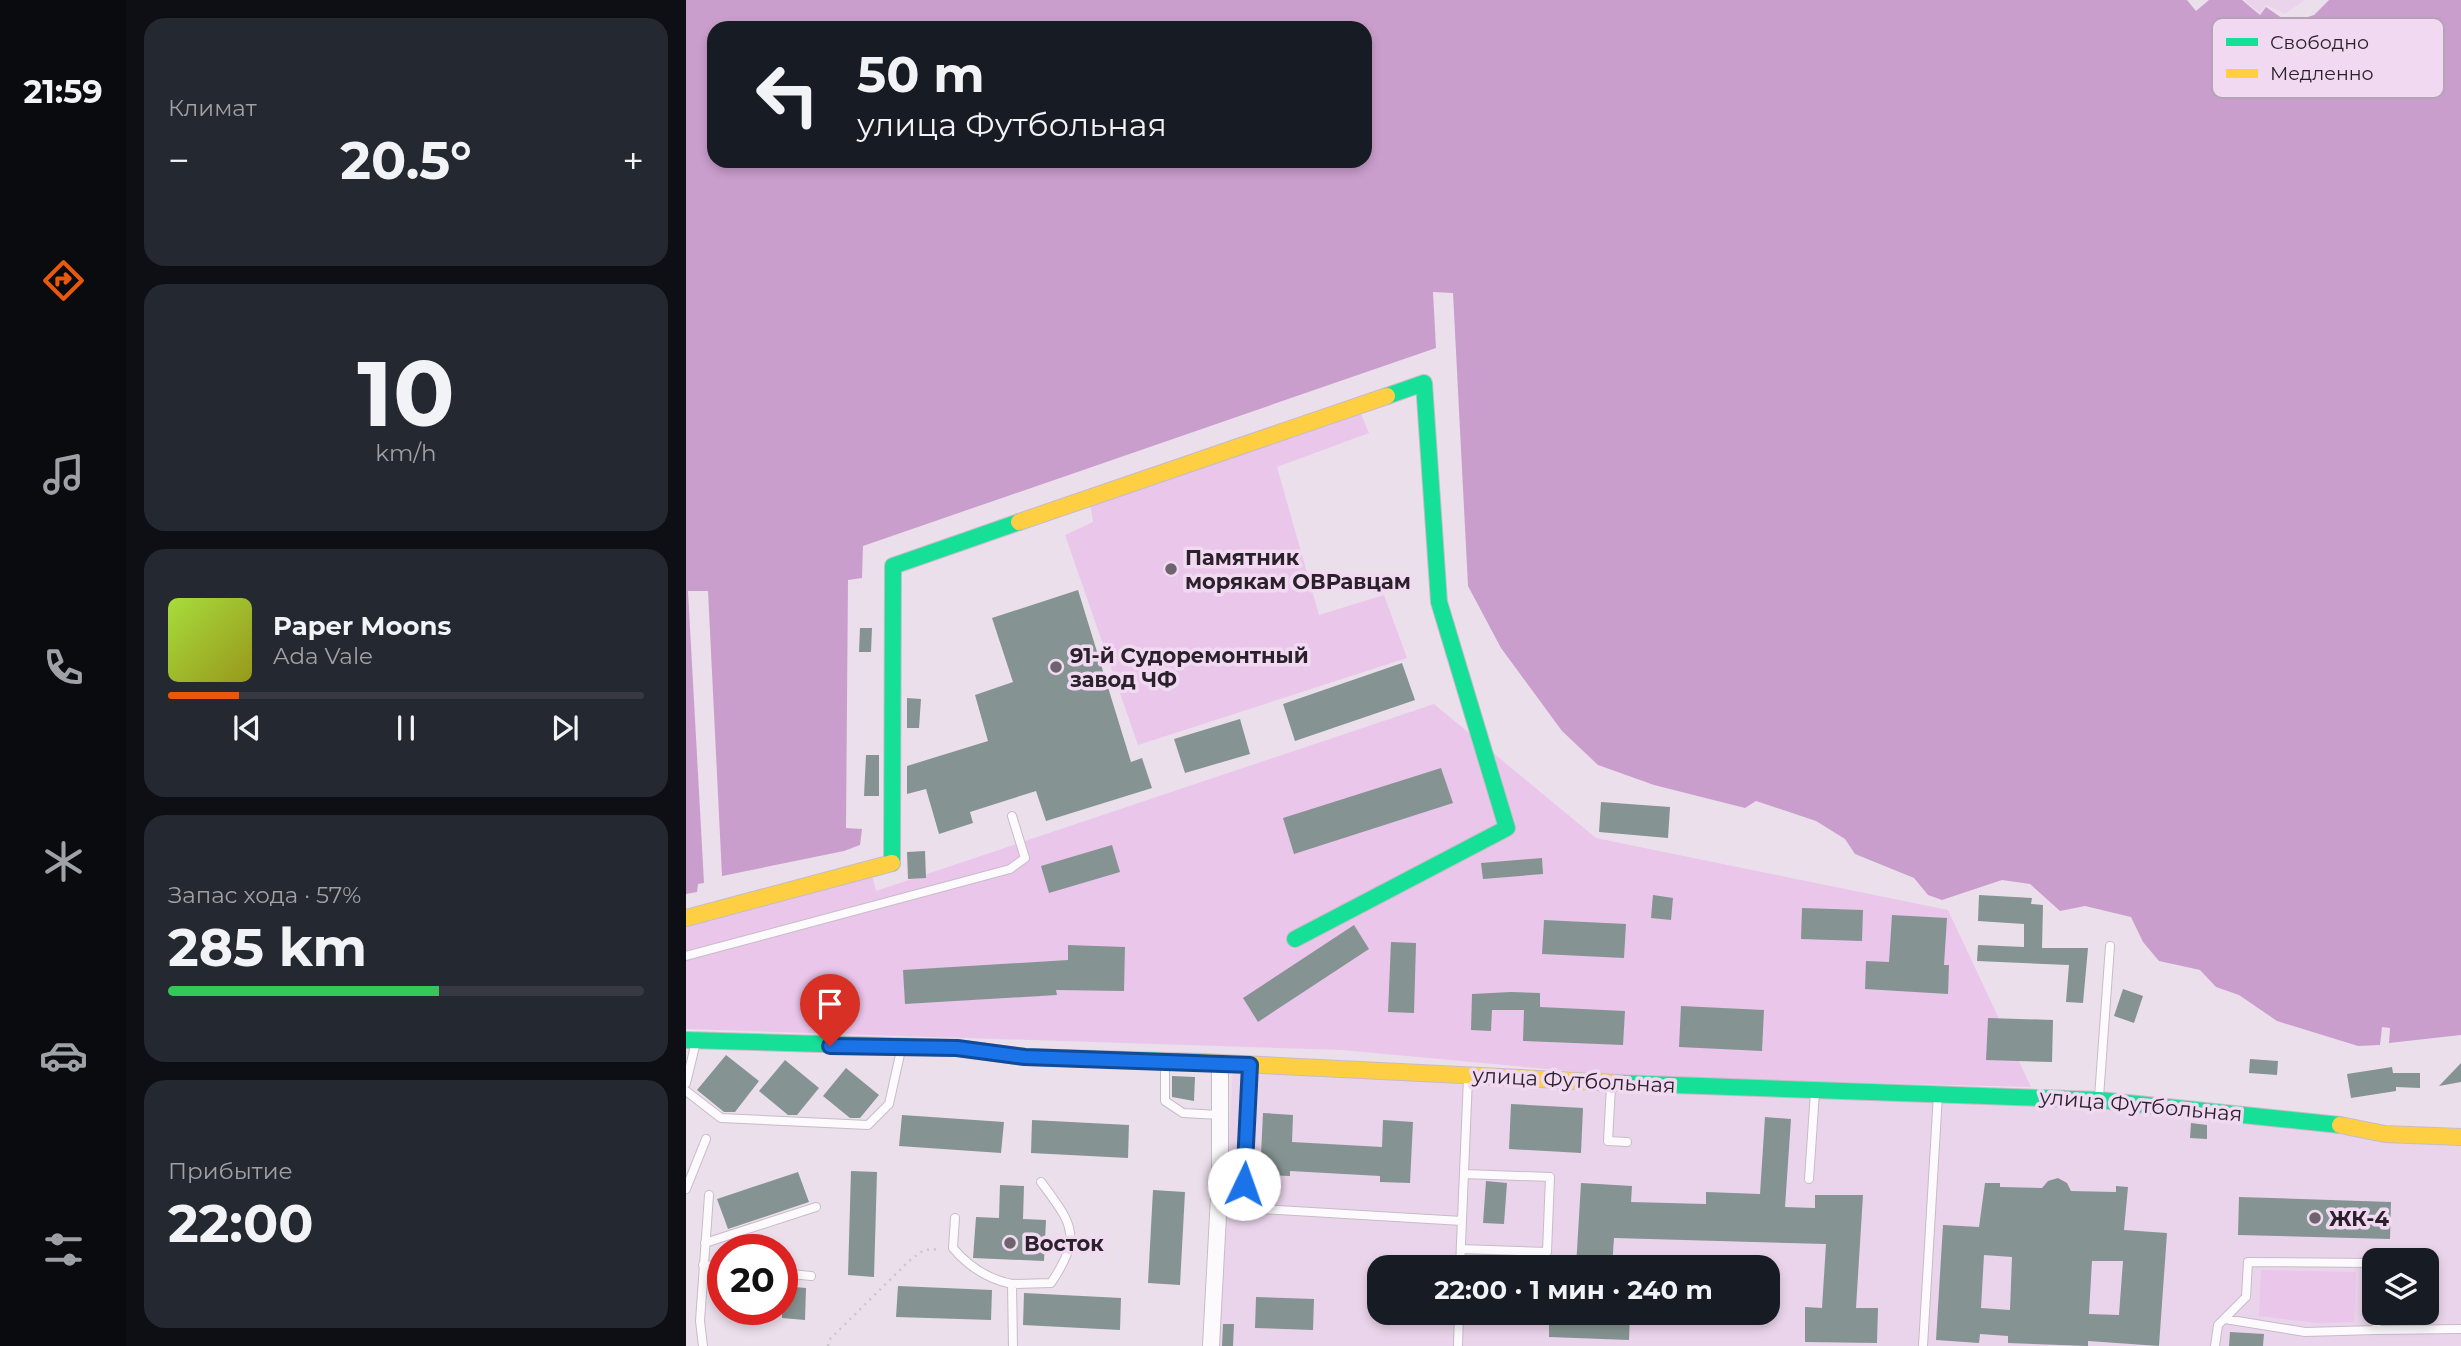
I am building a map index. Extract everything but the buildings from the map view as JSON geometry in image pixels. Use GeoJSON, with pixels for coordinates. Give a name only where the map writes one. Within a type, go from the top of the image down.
{"type":"FeatureCollection","features":[{"type":"Feature","properties":{"kind":"street"},"geometry":{"type":"LineString","coordinates":[[686,918],[892,863],[893,566],[1424,383],[1439,602],[1507,828],[1296,939]]}},
{"type":"Feature","properties":{"kind":"street","name":"улица Футбольная"},"geometry":{"type":"LineString","coordinates":[[691,1040],[957,1048],[1025,1057],[1220,1063],[1611,1083],[1939,1092],[2099,1100],[2322,1122],[2385,1135],[2461,1137]]}},
{"type":"Feature","properties":{"kind":"street"},"geometry":{"type":"LineString","coordinates":[[1210,1346],[1220,1063]]}},
{"type":"Feature","properties":{"kind":"lane"},"geometry":{"type":"LineString","coordinates":[[686,957],[1010,869],[1025,858],[1012,816]]}},
{"type":"Feature","properties":{"kind":"lane"},"geometry":{"type":"LineString","coordinates":[[2099,1100],[2110,946]]}},
{"type":"Feature","properties":{"kind":"lane"},"geometry":{"type":"LineString","coordinates":[[686,1083],[691,1040]]}},
{"type":"Feature","properties":{"kind":"lane"},"geometry":{"type":"LineString","coordinates":[[686,1091],[721,1118],[868,1125],[889,1104],[901,1047]]}},
{"type":"Feature","properties":{"kind":"lane"},"geometry":{"type":"LineString","coordinates":[[1165,1063],[1165,1101],[1183,1113],[1220,1115]]}},
{"type":"Feature","properties":{"kind":"lane"},"geometry":{"type":"LineString","coordinates":[[1250,1065],[1243,1208],[1462,1222]]}},
{"type":"Feature","properties":{"kind":"lane"},"geometry":{"type":"LineString","coordinates":[[1461,1255],[1468,1076]]}},
{"type":"Feature","properties":{"kind":"lane"},"geometry":{"type":"LineString","coordinates":[[1611,1083],[1608,1141],[1628,1142]]}},
{"type":"Feature","properties":{"kind":"lane"},"geometry":{"type":"LineString","coordinates":[[1809,1179],[1816,1089]]}},
{"type":"Feature","properties":{"kind":"lane"},"geometry":{"type":"LineString","coordinates":[[1923,1346],[1939,1092]]}},
{"type":"Feature","properties":{"kind":"lane"},"geometry":{"type":"LineString","coordinates":[[686,1188],[706,1139]]}},
{"type":"Feature","properties":{"kind":"lane"},"geometry":{"type":"LineString","coordinates":[[1461,1249],[1547,1252],[1548,1240],[1550,1177],[1464,1174]]}},
{"type":"Feature","properties":{"kind":"lane"},"geometry":{"type":"LineString","coordinates":[[955,1218],[953,1248],[967,1265],[997,1281],[1012,1284],[1051,1283],[1068,1258],[1070,1221],[1041,1182]]}},
{"type":"Feature","properties":{"kind":"lane"},"geometry":{"type":"LineString","coordinates":[[703,1346],[700,1321],[709,1195]]}},
{"type":"Feature","properties":{"kind":"lane"},"geometry":{"type":"LineString","coordinates":[[705,1243],[816,1208]]}},
{"type":"Feature","properties":{"kind":"lane"},"geometry":{"type":"LineString","coordinates":[[2215,1346],[2218,1325],[2246,1297],[2248,1262],[2362,1263]]}},
{"type":"Feature","properties":{"kind":"lane"},"geometry":{"type":"LineString","coordinates":[[703,1265],[707,1265]]}},
{"type":"Feature","properties":{"kind":"lane"},"geometry":{"type":"LineString","coordinates":[[798,1275],[811,1276]]}},
{"type":"Feature","properties":{"kind":"lane"},"geometry":{"type":"LineString","coordinates":[[1012,1284],[1013,1346]]}},
{"type":"Feature","properties":{"kind":"lane"},"geometry":{"type":"LineString","coordinates":[[2225,1319],[2305,1332],[2461,1329]]}},
{"type":"Feature","properties":{"kind":"lane"},"geometry":{"type":"LineString","coordinates":[[1458,1346],[1459,1325]]}},
{"type":"Feature","properties":{"kind":"lane"},"geometry":{"type":"LineString","coordinates":[[2376,1330],[2377,1325]]}},
{"type":"Feature","properties":{"kind":"path"},"geometry":{"type":"LineString","coordinates":[[828,1346],[829,1340],[909,1261],[924,1250],[953,1248]]}},
{"type":"Feature","properties":{"kind":"shaded area"},"geometry":{"type":"Polygon","coordinates":[[[686,0],[2187,0],[2196,11],[2209,0],[2242,0],[2260,15],[2266,7],[2282,18],[2212,18],[2212,98],[2444,98],[2444,18],[2305,18],[2314,15],[2329,0],[2461,0],[2461,1035],[2389,1043],[2390,1028],[2382,1027],[2380,1045],[2358,1046],[2277,1021],[2239,995],[2216,987],[2200,970],[2159,961],[2143,942],[2131,917],[2085,906],[2060,911],[2030,884],[2002,880],[1942,900],[1928,895],[1914,878],[1855,854],[1845,839],[1816,821],[1756,801],[1745,808],[1654,785],[1598,765],[1562,731],[1501,648],[1468,586],[1453,293],[1433,292],[1436,348],[863,546],[862,578],[848,580],[846,828],[862,829],[860,845],[844,851],[722,876],[708,591],[688,591],[704,883],[698,884],[697,892],[686,894],[686,0]]]}},
{"type":"Feature","properties":{"kind":"shaded area"},"geometry":{"type":"Polygon","coordinates":[[[2244,0],[2305,0],[2285,14],[2266,5],[2260,13],[2244,0]]]}},
{"type":"Feature","properties":{"kind":"shaded area"},"geometry":{"type":"Polygon","coordinates":[[[1360,412],[1369,433],[1277,467],[1319,615],[1384,595],[1407,658],[1138,745],[1065,535],[1093,522],[1090,502],[1360,412]]]}},
{"type":"Feature","properties":{"kind":"shaded area"},"geometry":{"type":"Polygon","coordinates":[[[1434,704],[1596,838],[1948,910],[2031,1087],[1633,1077],[1342,1050],[686,1029],[686,910],[869,862],[876,891],[1434,704]]]}},
{"type":"Feature","properties":{"kind":"shaded area"},"geometry":{"type":"Polygon","coordinates":[[[1233,1064],[1939,1092],[2461,1139],[2461,1346],[1217,1346],[1233,1064]]]}},
{"type":"Feature","properties":{"kind":"shaded area"},"geometry":{"type":"Polygon","coordinates":[[[2261,1270],[2356,1272],[2354,1322],[2318,1323],[2259,1316],[2261,1270]]]}},
{"type":"Feature","properties":{"kind":"traffic: fast"},"geometry":{"type":"LineString","coordinates":[[1295,939],[1507,828],[1439,602],[1424,383],[1387,396]]}},
{"type":"Feature","properties":{"kind":"traffic: fast"},"geometry":{"type":"LineString","coordinates":[[892,863],[893,566],[1019,522]]}},
{"type":"Feature","properties":{"kind":"traffic: fast"},"geometry":{"type":"LineString","coordinates":[[686,1040],[957,1048],[1025,1057],[1203,1062]]}},
{"type":"Feature","properties":{"kind":"traffic: fast"},"geometry":{"type":"LineString","coordinates":[[1618,1083],[2099,1100],[2340,1125]]}},
{"type":"Feature","properties":{"kind":"traffic: slow"},"geometry":{"type":"LineString","coordinates":[[1019,522],[1387,396]]}},
{"type":"Feature","properties":{"kind":"traffic: slow"},"geometry":{"type":"LineString","coordinates":[[686,918],[892,863]]}},
{"type":"Feature","properties":{"kind":"traffic: slow"},"geometry":{"type":"LineString","coordinates":[[1203,1062],[1618,1083]]}},
{"type":"Feature","properties":{"kind":"traffic: slow"},"geometry":{"type":"LineString","coordinates":[[2340,1125],[2385,1134],[2461,1137]]}},
{"type":"Feature","properties":{"kind":"place","name":"Памятник морякам ОВРавцам"},"geometry":{"type":"Point","coordinates":[1171,569]}},
{"type":"Feature","properties":{"kind":"place","name":"91-й Судоремонтный завод ЧФ"},"geometry":{"type":"Point","coordinates":[1056,667]}},
{"type":"Feature","properties":{"kind":"place","name":"ЖК-4"},"geometry":{"type":"Point","coordinates":[2315,1218]}},
{"type":"Feature","properties":{"kind":"place","name":"Восток"},"geometry":{"type":"Point","coordinates":[1010,1243]}},
{"type":"Feature","properties":{"kind":"route"},"geometry":{"type":"LineString","coordinates":[[830,1046],[957,1048],[1025,1057],[1250,1065],[1244,1184]]}}]}
